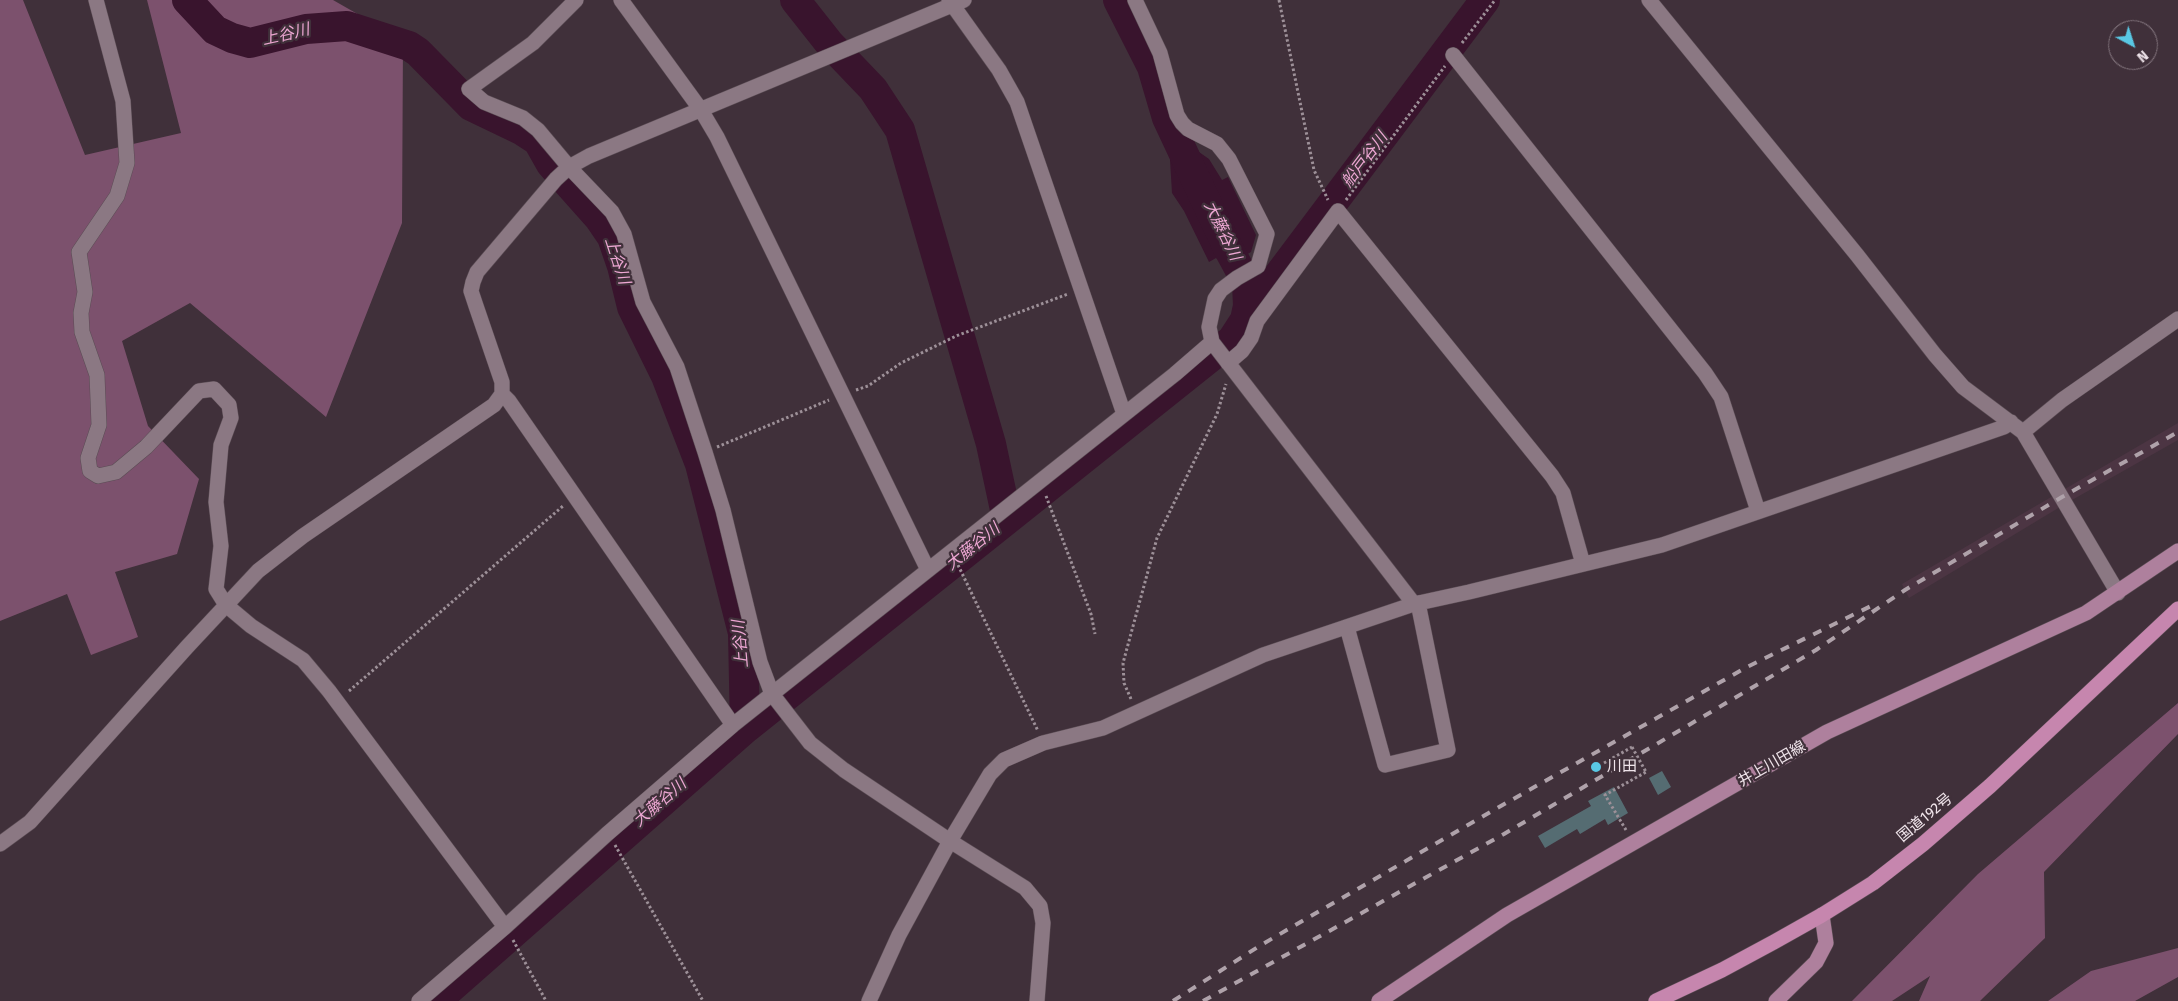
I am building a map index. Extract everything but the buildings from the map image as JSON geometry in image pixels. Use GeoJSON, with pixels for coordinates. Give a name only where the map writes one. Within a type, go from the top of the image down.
{"type":"FeatureCollection","features":[{"type":"Feature","properties":{"kind":"highway","name":"国道192号"},"geometry":{"type":"LineString","coordinates":[[1656,1001],[1722,970],[1822,915],[1873,883],[1923,844],[1997,779],[2178,609]]}},
{"type":"Feature","properties":{"kind":"main road","name":"井上川田線"},"geometry":{"type":"LineString","coordinates":[[1379,1001],[1508,915],[1827,732],[2086,612],[2118,593],[2178,551]]}},
{"type":"Feature","properties":{"kind":"main road"},"geometry":{"type":"LineString","coordinates":[[1776,1001],[1816,962],[1826,943],[1822,915]]}},
{"type":"Feature","properties":{"kind":"street"},"geometry":{"type":"LineString","coordinates":[[96,0],[123,101],[128,163],[116,196],[79,252],[85,292],[81,313],[82,332],[98,375],[99,425],[88,458],[90,470],[98,476],[116,472],[146,447],[199,391],[214,389],[229,405],[231,418],[222,446],[216,502],[222,546],[216,589],[226,605],[251,626],[303,660],[337,702],[509,933]]}},
{"type":"Feature","properties":{"kind":"street"},"geometry":{"type":"LineString","coordinates":[[576,0],[533,43],[469,89],[484,102],[523,118],[538,130],[563,172],[612,212],[624,234],[644,302],[677,366],[723,510],[760,662],[776,700],[810,743],[844,770],[950,841],[1025,888],[1040,906],[1043,923],[1038,1001]]}},
{"type":"Feature","properties":{"kind":"street"},"geometry":{"type":"LineString","coordinates":[[621,0],[701,110],[740,183],[928,570]]}},
{"type":"Feature","properties":{"kind":"street"},"geometry":{"type":"LineString","coordinates":[[1134,0],[1160,53],[1182,123],[1188,129],[1217,144],[1229,159],[1267,234],[1258,266],[1221,290],[1215,299],[1209,327],[1219,352],[1416,603],[1448,750],[1385,766],[1347,627]]}},
{"type":"Feature","properties":{"kind":"street"},"geometry":{"type":"LineString","coordinates":[[1649,0],[1857,255],[1935,355],[1963,387],[2023,432],[2118,593]]}},
{"type":"Feature","properties":{"kind":"street"},"geometry":{"type":"LineString","coordinates":[[0,844],[30,822],[258,572],[303,536],[485,414],[502,394],[502,382],[471,291],[473,282],[477,272],[563,172],[589,156],[839,53],[955,2],[999,70],[1017,102],[1124,414]]}},
{"type":"Feature","properties":{"kind":"street"},"geometry":{"type":"LineString","coordinates":[[1453,55],[1622,266],[1716,389],[1730,422],[1758,512]]}},
{"type":"Feature","properties":{"kind":"street"},"geometry":{"type":"LineString","coordinates":[[419,1001],[509,933],[607,834],[742,718],[776,700],[928,570],[1124,414],[1219,352],[1242,351],[1251,338],[1257,321],[1334,206],[1552,476],[1563,493],[1583,564]]}},
{"type":"Feature","properties":{"kind":"street"},"geometry":{"type":"LineString","coordinates":[[2023,432],[2062,400],[2178,319]]}},
{"type":"Feature","properties":{"kind":"street"},"geometry":{"type":"LineString","coordinates":[[502,394],[510,401],[574,496],[742,718]]}},
{"type":"Feature","properties":{"kind":"street"},"geometry":{"type":"LineString","coordinates":[[869,1001],[899,934],[950,841],[990,774],[1004,760],[1043,743],[1103,728],[1263,655],[1416,603],[1662,545],[2004,427],[2011,422]]}},
{"type":"Feature","properties":{"kind":"path"},"geometry":{"type":"LineString","coordinates":[[1278,0],[1314,170],[1325,196],[1334,206],[1495,0]]}},
{"type":"Feature","properties":{"kind":"path"},"geometry":{"type":"LineString","coordinates":[[956,336],[1081,289]]}},
{"type":"Feature","properties":{"kind":"path"},"geometry":{"type":"LineString","coordinates":[[1138,713],[1124,683],[1123,663],[1157,538],[1217,414],[1225,390],[1219,352]]}},
{"type":"Feature","properties":{"kind":"path"},"geometry":{"type":"LineString","coordinates":[[337,702],[574,496]]}},
{"type":"Feature","properties":{"kind":"path"},"geometry":{"type":"LineString","coordinates":[[1047,496],[1091,614],[1095,634]]}},
{"type":"Feature","properties":{"kind":"path"},"geometry":{"type":"LineString","coordinates":[[957,564],[1043,743]]}},
{"type":"Feature","properties":{"kind":"path"},"geometry":{"type":"LineString","coordinates":[[1604,763],[1632,747],[1646,772],[1605,795],[1634,843]]}},
{"type":"Feature","properties":{"kind":"path"},"geometry":{"type":"LineString","coordinates":[[618,849],[703,1001]]}},
{"type":"Feature","properties":{"kind":"path"},"geometry":{"type":"LineString","coordinates":[[509,933],[546,1001]]}},
{"type":"Feature","properties":{"kind":"shaded area"},"geometry":{"type":"Polygon","coordinates":[[[0,0],[23,0],[85,155],[181,133],[147,0],[333,0],[403,40],[402,223],[326,417],[190,303],[122,341],[148,426],[199,479],[177,554],[115,572],[138,637],[91,655],[67,594],[0,621],[0,0]]]}},
{"type":"Feature","properties":{"kind":"shaded area"},"geometry":{"type":"Polygon","coordinates":[[[2178,423],[2178,440],[2065,504],[1909,598],[1902,584],[2178,423]]]}},
{"type":"Feature","properties":{"kind":"shaded area"},"geometry":{"type":"Polygon","coordinates":[[[2178,703],[2178,734],[2044,872],[2045,938],[1980,1001],[1919,1001],[1930,976],[1892,1001],[1852,1001],[1978,874],[2178,703]]]}},
{"type":"Feature","properties":{"kind":"shaded area"},"geometry":{"type":"Polygon","coordinates":[[[2178,948],[2178,977],[2135,1001],[2048,1001],[2091,971],[2178,948]]]}},
{"type":"Feature","properties":{"kind":"water"},"geometry":{"type":"Polygon","coordinates":[[[1195,146],[1199,152],[1209,159],[1222,180],[1228,177],[1256,235],[1251,252],[1227,266],[1216,258],[1209,262],[1184,211],[1172,193],[1170,160],[1195,146]]]}},
{"type":"Feature","properties":{"kind":"waterway","name":"上谷川"},"geometry":{"type":"LineString","coordinates":[[187,0],[215,30],[232,38],[250,43],[306,29],[347,26],[409,46],[418,52],[471,106],[521,130],[538,141],[551,164],[599,218],[612,237],[622,266],[632,307],[666,376],[700,464],[743,633],[745,729]]}},
{"type":"Feature","properties":{"kind":"waterway","name":"上谷川"},"geometry":{"type":"LineString","coordinates":[[795,0],[829,43],[873,89],[900,130],[991,444],[1007,519]]}},
{"type":"Feature","properties":{"kind":"waterway","name":"大藤谷川"},"geometry":{"type":"LineString","coordinates":[[436,1001],[745,729],[1232,340],[1245,320],[1248,306],[1247,283],[1227,246],[1167,118],[1152,67],[1118,0]]}},
{"type":"Feature","properties":{"kind":"waterway","name":"船戸谷川"},"geometry":{"type":"LineString","coordinates":[[1245,320],[1485,0]]}},
{"type":"Feature","properties":{"kind":"railway"},"geometry":{"type":"LineString","coordinates":[[1203,1001],[1504,834],[1816,650],[1905,590],[2062,497],[2178,432]]}},
{"type":"Feature","properties":{"kind":"railway"},"geometry":{"type":"LineString","coordinates":[[1173,1001],[1261,945],[1492,811],[1747,667],[1871,606]]}},
{"type":"Feature","properties":{"kind":"place","name":"川田"},"geometry":{"type":"Point","coordinates":[1596,767]}}]}
